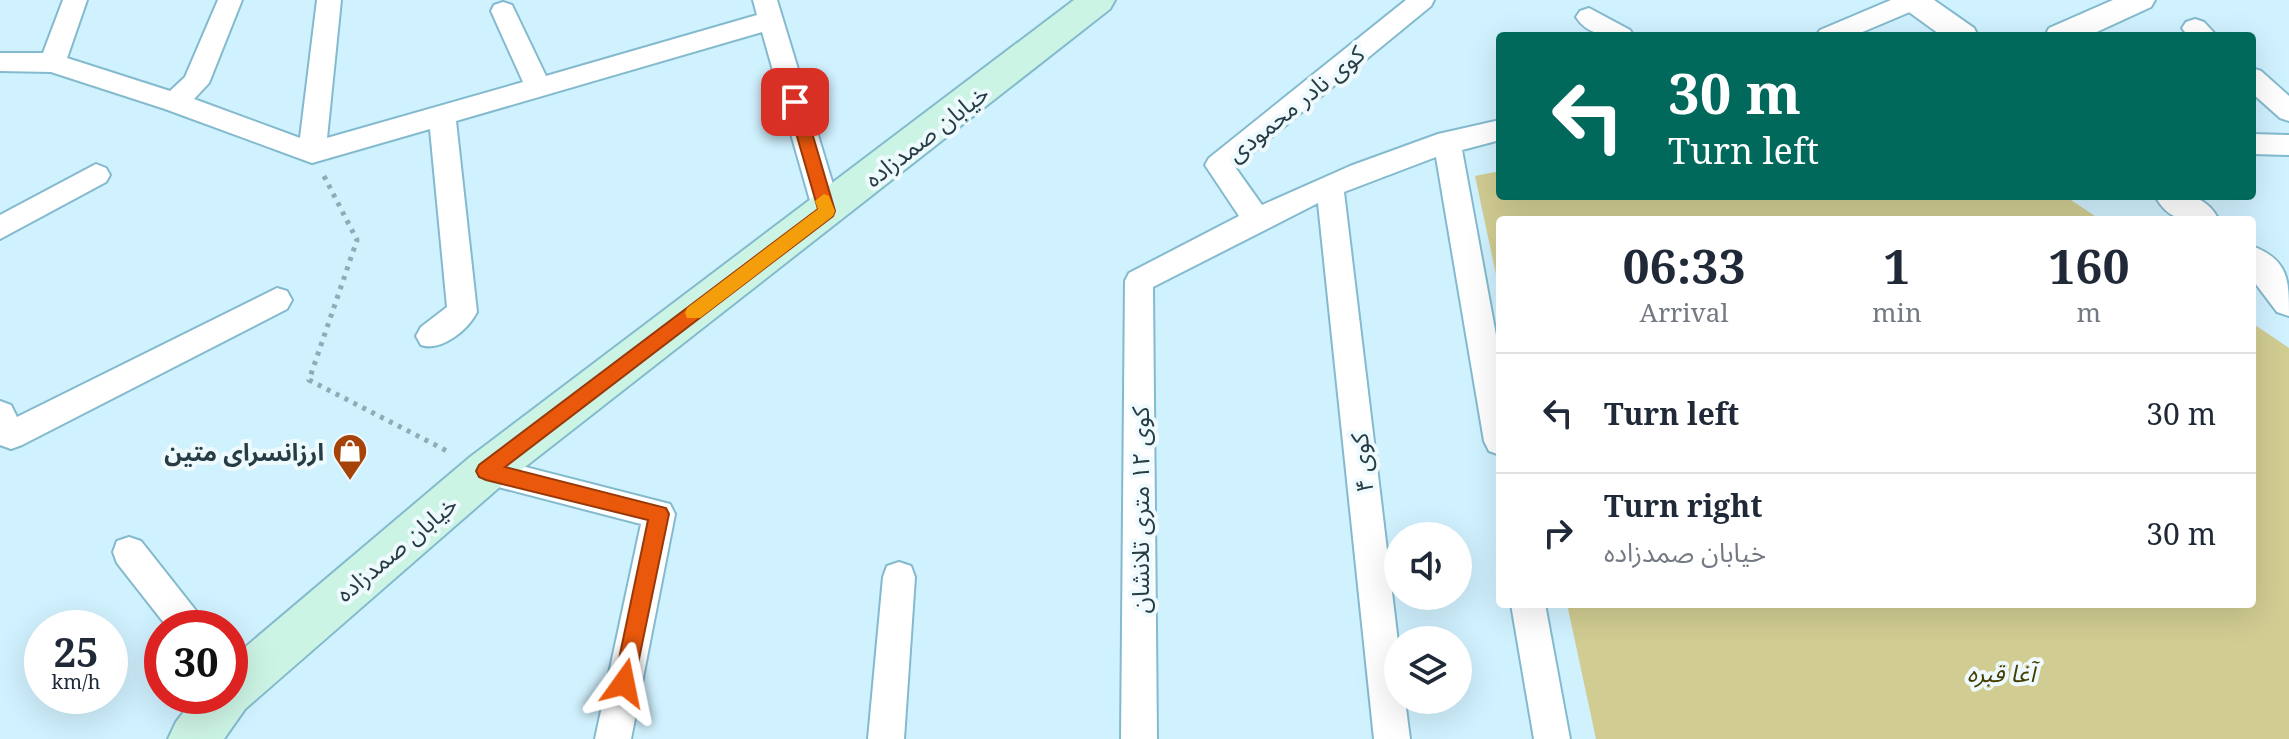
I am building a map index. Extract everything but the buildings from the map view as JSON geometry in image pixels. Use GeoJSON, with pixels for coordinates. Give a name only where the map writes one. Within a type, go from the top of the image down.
{"type":"FeatureCollection","features":[{"type":"Feature","properties":{"kind":"main road","name":"خیابان صمدزاده"},"geometry":{"type":"LineString","coordinates":[[248,673],[486,471],[1098,0]]}},
{"type":"Feature","properties":{"kind":"main road","name":"خیابان صمدزاده"},"geometry":{"type":"LineString","coordinates":[[193,739],[211,714]]}},
{"type":"Feature","properties":{"kind":"street"},"geometry":{"type":"LineString","coordinates":[[52,63],[75,0]]}},
{"type":"Feature","properties":{"kind":"street"},"geometry":{"type":"LineString","coordinates":[[174,102],[196,83],[230,0]]}},
{"type":"Feature","properties":{"kind":"street"},"geometry":{"type":"LineString","coordinates":[[312,153],[329,0]]}},
{"type":"Feature","properties":{"kind":"street","name":"کوی نادر محمودی"},"geometry":{"type":"LineString","coordinates":[[1256,219],[1219,165],[1422,0]]}},
{"type":"Feature","properties":{"kind":"street"},"geometry":{"type":"LineString","coordinates":[[1839,32],[1915,0],[1958,32]]}},
{"type":"Feature","properties":{"kind":"street"},"geometry":{"type":"LineString","coordinates":[[2068,32],[2133,1]]}},
{"type":"Feature","properties":{"kind":"street"},"geometry":{"type":"LineString","coordinates":[[0,62],[52,63],[174,102],[312,153],[538,87],[768,10],[827,211]]}},
{"type":"Feature","properties":{"kind":"street"},"geometry":{"type":"LineString","coordinates":[[503,11],[538,87]]}},
{"type":"Feature","properties":{"kind":"street"},"geometry":{"type":"LineString","coordinates":[[1589,17],[1614,32]]}},
{"type":"Feature","properties":{"kind":"street"},"geometry":{"type":"LineString","coordinates":[[2256,82],[2289,111]]}},
{"type":"Feature","properties":{"kind":"street"},"geometry":{"type":"LineString","coordinates":[[431,336],[462,312],[442,114]]}},
{"type":"Feature","properties":{"kind":"street"},"geometry":{"type":"LineString","coordinates":[[1256,219],[1447,141],[1496,131]]}},
{"type":"Feature","properties":{"kind":"street"},"geometry":{"type":"LineString","coordinates":[[1447,141],[1496,418]]}},
{"type":"Feature","properties":{"kind":"street"},"geometry":{"type":"LineString","coordinates":[[2256,144],[2289,145]]}},
{"type":"Feature","properties":{"kind":"street"},"geometry":{"type":"LineString","coordinates":[[0,228],[96,175]]}},
{"type":"Feature","properties":{"kind":"street","name":"کوی ۴"},"geometry":{"type":"LineString","coordinates":[[1330,187],[1392,739]]}},
{"type":"Feature","properties":{"kind":"street"},"geometry":{"type":"LineString","coordinates":[[2177,200],[2197,216]]}},
{"type":"Feature","properties":{"kind":"street","name":"کوی ۱۲ متری تلانشان"},"geometry":{"type":"LineString","coordinates":[[1139,739],[1139,281],[1256,219]]}},
{"type":"Feature","properties":{"kind":"street"},"geometry":{"type":"LineString","coordinates":[[2270,271],[2289,302]]}},
{"type":"Feature","properties":{"kind":"street"},"geometry":{"type":"LineString","coordinates":[[0,414],[11,435],[277,300]]}},
{"type":"Feature","properties":{"kind":"street"},"geometry":{"type":"LineString","coordinates":[[486,471],[659,514],[613,739]]}},
{"type":"Feature","properties":{"kind":"street"},"geometry":{"type":"LineString","coordinates":[[129,552],[175,610]]}},
{"type":"Feature","properties":{"kind":"street"},"geometry":{"type":"LineString","coordinates":[[886,739],[899,577]]}},
{"type":"Feature","properties":{"kind":"street"},"geometry":{"type":"LineString","coordinates":[[1529,608],[1552,739]]}},
{"type":"Feature","properties":{"kind":"path"},"geometry":{"type":"LineString","coordinates":[[312,153],[357,240],[309,380],[486,471]]}},
{"type":"Feature","properties":{"kind":"green space"},"geometry":{"type":"Polygon","coordinates":[[[1496,172],[1496,200],[2071,200],[2095,216],[1496,216],[1496,274],[1475,176],[1496,172]]]}},
{"type":"Feature","properties":{"kind":"green space","name":"آغا قبره"},"geometry":{"type":"Polygon","coordinates":[[[2256,326],[2289,348],[2289,739],[1596,739],[1568,608],[2256,608],[2256,326]]]}},
{"type":"Feature","properties":{"kind":"slow traffic"},"geometry":{"type":"LineString","coordinates":[[693,313],[827,211],[824,201]]}},
{"type":"Feature","properties":{"kind":"place","name":"ارزانسرای متین"},"geometry":{"type":"Point","coordinates":[350,482]}},
{"type":"Feature","properties":{"kind":"route"},"geometry":{"type":"LineString","coordinates":[[624,683],[659,514],[486,471],[827,211],[795,102]]}}]}
